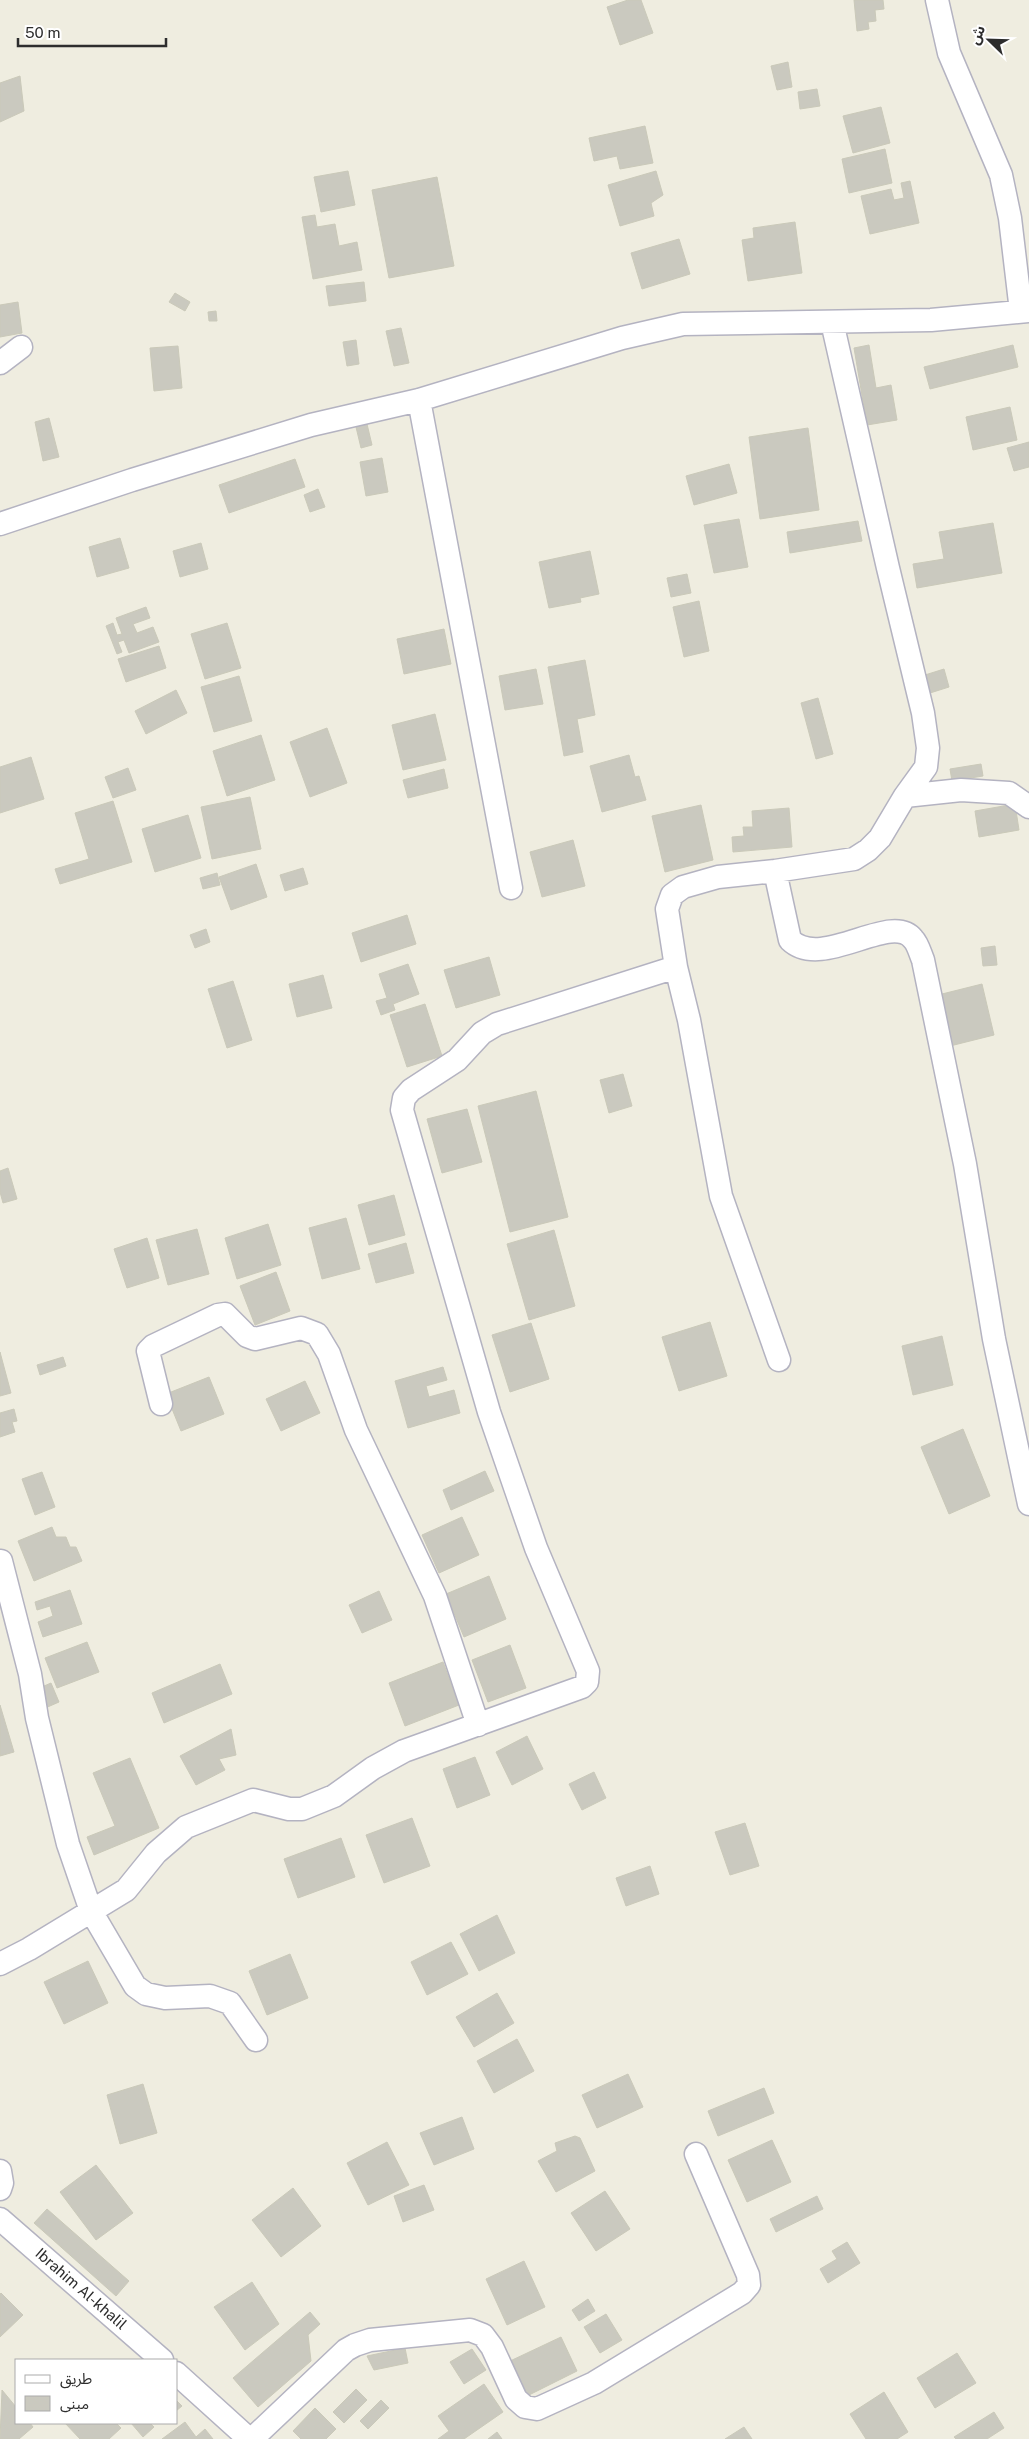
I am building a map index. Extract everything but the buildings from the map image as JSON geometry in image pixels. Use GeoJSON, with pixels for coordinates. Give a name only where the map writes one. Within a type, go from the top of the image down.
{"type":"FeatureCollection","features":[{"type":"Feature","properties":{"kind":"street"},"geometry":{"type":"LineString","coordinates":[[0,522],[312,425],[419,400],[622,338],[683,324],[931,320],[1025,311],[1010,218],[1000,175],[949,53],[937,0]]}},
{"type":"Feature","properties":{"kind":"street"},"geometry":{"type":"LineString","coordinates":[[779,1360],[721,1196],[689,1020],[676,967],[667,908],[672,895],[683,886],[718,877],[775,872],[854,859],[868,850],[880,838],[905,796],[926,767],[928,748],[923,713],[885,559],[832,322]]}},
{"type":"Feature","properties":{"kind":"street"},"geometry":{"type":"LineString","coordinates":[[0,363],[21,347]]}},
{"type":"Feature","properties":{"kind":"street"},"geometry":{"type":"LineString","coordinates":[[419,400],[511,888]]}},
{"type":"Feature","properties":{"kind":"street"},"geometry":{"type":"LineString","coordinates":[[905,796],[961,790],[1009,793],[1029,807]]}},
{"type":"Feature","properties":{"kind":"street"},"geometry":{"type":"LineString","coordinates":[[775,872],[790,940],[796,946],[807,950],[842,945],[891,931],[903,931],[913,938],[923,960],[965,1164],[994,1339],[1029,1504]]}},
{"type":"Feature","properties":{"kind":"street"},"geometry":{"type":"LineString","coordinates":[[0,1964],[126,1890],[156,1853],[186,1827],[253,1800],[289,1809],[302,1810],[334,1796],[373,1768],[404,1750],[582,1688],[587,1682],[588,1672],[536,1548],[489,1412],[402,1110],[404,1098],[411,1090],[456,1060],[482,1033],[497,1024],[676,967]]}},
{"type":"Feature","properties":{"kind":"street"},"geometry":{"type":"LineString","coordinates":[[160,1404],[148,1351],[152,1346],[218,1315],[225,1314],[247,1336],[255,1339],[300,1328],[317,1334],[330,1354],[356,1430],[434,1596],[478,1725]]}},
{"type":"Feature","properties":{"kind":"street"},"geometry":{"type":"LineString","coordinates":[[1,1561],[30,1674],[37,1718],[68,1844],[91,1911],[135,1986],[146,1994],[165,1998],[210,1996],[230,2003],[256,2040]]}},
{"type":"Feature","properties":{"kind":"street"},"geometry":{"type":"LineString","coordinates":[[178,2375],[250,2439],[346,2350],[370,2340],[470,2330],[483,2335],[492,2347],[516,2399],[525,2407],[537,2409],[594,2382],[742,2293],[749,2285],[748,2275],[696,2154]]}},
{"type":"Feature","properties":{"kind":"street"},"geometry":{"type":"LineString","coordinates":[[0,2171],[2,2183],[0,2190]]}},
{"type":"Feature","properties":{"kind":"street","name":"Ibrahim Al-khalil"},"geometry":{"type":"LineString","coordinates":[[0,2219],[161,2359]]}}]}
